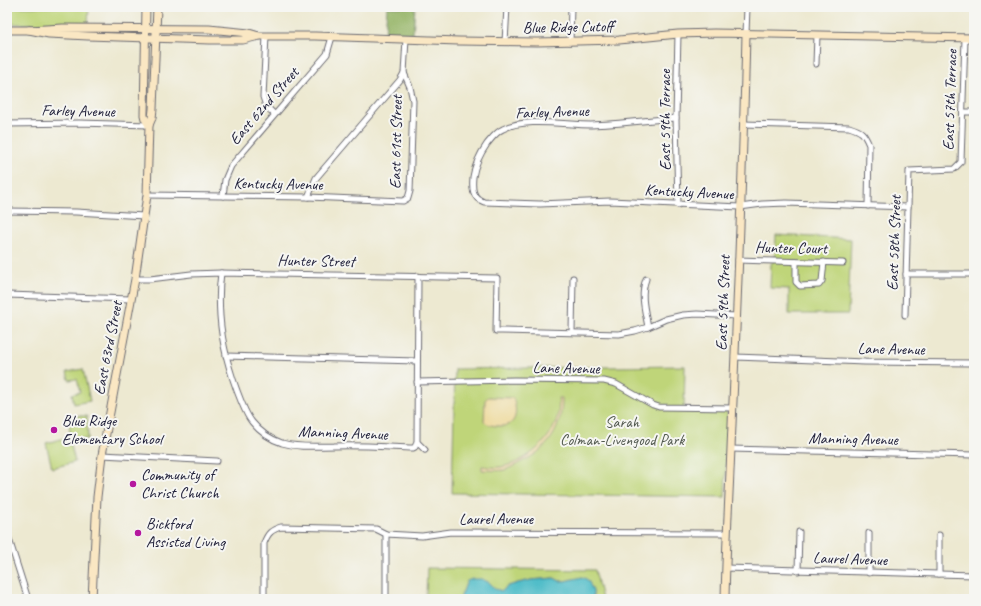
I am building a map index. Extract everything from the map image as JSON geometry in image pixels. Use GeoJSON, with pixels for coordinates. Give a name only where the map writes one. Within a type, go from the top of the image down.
{"type":"FeatureCollection","features":[{"type":"Feature","properties":{"kind":"main road","name":"East 63rd Street"},"geometry":{"type":"LineString","coordinates":[[146,7],[144,115],[149,125]]}},
{"type":"Feature","properties":{"kind":"main road","name":"East 63rd Street"},"geometry":{"type":"LineString","coordinates":[[92,599],[97,497],[102,456],[135,279],[147,195],[149,125],[152,118],[153,108],[157,7]]}},
{"type":"Feature","properties":{"kind":"main road","name":"Blue Ridge Cutoff"},"geometry":{"type":"LineString","coordinates":[[7,30],[63,28],[209,29],[249,32],[262,36]]}},
{"type":"Feature","properties":{"kind":"main road","name":"Blue Ridge Cutoff"},"geometry":{"type":"LineString","coordinates":[[29,30],[49,34],[68,35],[230,40],[243,40],[262,36],[505,42],[570,42],[619,40],[678,34],[714,33],[974,38]]}},
{"type":"Feature","properties":{"kind":"main road","name":"East 59th Street"},"geometry":{"type":"LineString","coordinates":[[725,599],[744,124],[746,34]]}},
{"type":"Feature","properties":{"kind":"street"},"geometry":{"type":"LineString","coordinates":[[505,42],[506,7]]}},
{"type":"Feature","properties":{"kind":"street"},"geometry":{"type":"LineString","coordinates":[[570,42],[571,7]]}},
{"type":"Feature","properties":{"kind":"street","name":"East 59th Street"},"geometry":{"type":"LineString","coordinates":[[746,34],[747,7]]}},
{"type":"Feature","properties":{"kind":"street","name":"East 59th Terrace"},"geometry":{"type":"LineString","coordinates":[[678,34],[676,118],[678,205]]}},
{"type":"Feature","properties":{"kind":"street"},"geometry":{"type":"LineString","coordinates":[[816,64],[817,35]]}},
{"type":"Feature","properties":{"kind":"street"},"geometry":{"type":"LineString","coordinates":[[262,36],[263,97],[266,106],[274,114]]}},
{"type":"Feature","properties":{"kind":"street","name":"East 62nd Street"},"geometry":{"type":"LineString","coordinates":[[223,196],[225,180],[231,166],[327,54],[332,37]]}},
{"type":"Feature","properties":{"kind":"street","name":"East 57th Terrace"},"geometry":{"type":"LineString","coordinates":[[909,171],[954,168],[961,162],[965,38]]}},
{"type":"Feature","properties":{"kind":"street","name":"East 61st Street"},"geometry":{"type":"LineString","coordinates":[[406,39],[404,73],[410,87],[413,101],[410,191],[408,198]]}},
{"type":"Feature","properties":{"kind":"street"},"geometry":{"type":"LineString","coordinates":[[308,197],[316,178],[400,80],[404,73]]}},
{"type":"Feature","properties":{"kind":"street"},"geometry":{"type":"LineString","coordinates":[[963,112],[974,112]]}},
{"type":"Feature","properties":{"kind":"street","name":"Farley Avenue"},"geometry":{"type":"LineString","coordinates":[[474,193],[472,183],[474,168],[481,152],[494,135],[510,125],[531,122],[590,125],[676,118]]}},
{"type":"Feature","properties":{"kind":"street","name":"Farley Avenue"},"geometry":{"type":"LineString","coordinates":[[7,124],[79,123],[149,125]]}},
{"type":"Feature","properties":{"kind":"street"},"geometry":{"type":"LineString","coordinates":[[744,124],[849,128],[861,132],[866,137],[869,145],[868,206]]}},
{"type":"Feature","properties":{"kind":"street","name":"East 58th Street"},"geometry":{"type":"LineString","coordinates":[[905,315],[909,171]]}},
{"type":"Feature","properties":{"kind":"street","name":"Kentucky Avenue"},"geometry":{"type":"LineString","coordinates":[[474,193],[480,201],[484,202],[540,204],[610,201],[740,207],[786,203],[908,207]]}},
{"type":"Feature","properties":{"kind":"street","name":"Kentucky Avenue"},"geometry":{"type":"LineString","coordinates":[[147,195],[308,197],[402,201],[408,198]]}},
{"type":"Feature","properties":{"kind":"street"},"geometry":{"type":"LineString","coordinates":[[7,211],[76,212],[144,216]]}},
{"type":"Feature","properties":{"kind":"street","name":"Hunter Court"},"geometry":{"type":"LineString","coordinates":[[738,260],[844,263]]}},
{"type":"Feature","properties":{"kind":"street"},"geometry":{"type":"LineString","coordinates":[[796,262],[796,282],[800,286],[818,285],[822,281],[824,262]]}},
{"type":"Feature","properties":{"kind":"street"},"geometry":{"type":"LineString","coordinates":[[221,273],[219,291],[220,315],[226,356],[417,361]]}},
{"type":"Feature","properties":{"kind":"street","name":"Hunter Street"},"geometry":{"type":"LineString","coordinates":[[135,279],[150,280],[191,274],[221,273],[497,278],[496,331],[572,332]]}},
{"type":"Feature","properties":{"kind":"street"},"geometry":{"type":"LineString","coordinates":[[906,274],[974,274]]}},
{"type":"Feature","properties":{"kind":"street"},"geometry":{"type":"LineString","coordinates":[[418,276],[417,442],[426,450]]}},
{"type":"Feature","properties":{"kind":"street"},"geometry":{"type":"LineString","coordinates":[[573,278],[572,332],[619,334],[635,331],[666,319],[683,315],[697,314],[736,316]]}},
{"type":"Feature","properties":{"kind":"street"},"geometry":{"type":"LineString","coordinates":[[646,280],[643,297],[648,327]]}},
{"type":"Feature","properties":{"kind":"street"},"geometry":{"type":"LineString","coordinates":[[7,295],[131,299]]}},
{"type":"Feature","properties":{"kind":"street","name":"Manning Avenue"},"geometry":{"type":"LineString","coordinates":[[226,356],[246,412],[260,431],[282,443],[312,446],[413,448],[417,442]]}},
{"type":"Feature","properties":{"kind":"street","name":"Lane Avenue"},"geometry":{"type":"LineString","coordinates":[[735,357],[864,362],[974,363]]}},
{"type":"Feature","properties":{"kind":"street","name":"Lane Avenue"},"geometry":{"type":"LineString","coordinates":[[417,382],[514,380],[604,381],[616,384],[659,407],[733,408]]}},
{"type":"Feature","properties":{"kind":"street","name":"Manning Avenue"},"geometry":{"type":"LineString","coordinates":[[731,450],[974,455]]}},
{"type":"Feature","properties":{"kind":"street"},"geometry":{"type":"LineString","coordinates":[[102,456],[217,461]]}},
{"type":"Feature","properties":{"kind":"street","name":"Laurel Avenue"},"geometry":{"type":"LineString","coordinates":[[264,599],[264,543],[274,529],[281,527],[376,529],[386,534],[422,536],[451,532],[727,533]]}},
{"type":"Feature","properties":{"kind":"street"},"geometry":{"type":"LineString","coordinates":[[798,571],[799,532]]}},
{"type":"Feature","properties":{"kind":"street"},"geometry":{"type":"LineString","coordinates":[[7,533],[28,599]]}},
{"type":"Feature","properties":{"kind":"street"},"geometry":{"type":"LineString","coordinates":[[869,533],[869,572]]}},
{"type":"Feature","properties":{"kind":"street"},"geometry":{"type":"LineString","coordinates":[[386,534],[386,599]]}},
{"type":"Feature","properties":{"kind":"street"},"geometry":{"type":"LineString","coordinates":[[939,535],[939,574]]}},
{"type":"Feature","properties":{"kind":"street","name":"Laurel Avenue"},"geometry":{"type":"LineString","coordinates":[[726,568],[974,575]]}},
{"type":"Feature","properties":{"kind":"green space"},"geometry":{"type":"Polygon","coordinates":[[[7,7],[89,7],[88,24],[7,24],[7,7]]]}},
{"type":"Feature","properties":{"kind":"green space"},"geometry":{"type":"Polygon","coordinates":[[[387,7],[415,7],[413,34],[385,33],[387,7]]]}},
{"type":"Feature","properties":{"kind":"green space"},"geometry":{"type":"Polygon","coordinates":[[[776,235],[851,239],[848,314],[789,314],[789,289],[770,288],[771,264],[775,258],[776,235]]]}},
{"type":"Feature","properties":{"kind":"green space","name":"Sarah Colman-Livengood Park"},"geometry":{"type":"Polygon","coordinates":[[[685,366],[684,411],[723,411],[726,412],[728,416],[725,497],[452,493],[455,369],[685,366]]]}},
{"type":"Feature","properties":{"kind":"green space"},"geometry":{"type":"Polygon","coordinates":[[[83,369],[90,401],[74,404],[72,394],[80,392],[77,379],[69,380],[67,372],[83,369]]]}},
{"type":"Feature","properties":{"kind":"green space"},"geometry":{"type":"Polygon","coordinates":[[[69,416],[87,416],[88,439],[70,439],[69,416]]]}},
{"type":"Feature","properties":{"kind":"green space"},"geometry":{"type":"Polygon","coordinates":[[[69,437],[75,462],[52,468],[46,443],[69,437]]]}},
{"type":"Feature","properties":{"kind":"green space"},"geometry":{"type":"Polygon","coordinates":[[[427,568],[595,570],[602,599],[593,599],[593,591],[572,579],[560,581],[554,578],[518,583],[509,586],[502,591],[495,589],[490,583],[467,581],[460,599],[426,599],[427,568]]]}},
{"type":"Feature","properties":{"kind":"sand"},"geometry":{"type":"Polygon","coordinates":[[[488,397],[513,398],[516,413],[513,421],[505,426],[491,425],[484,422],[485,400],[488,397]]]}},
{"type":"Feature","properties":{"kind":"sand"},"geometry":{"type":"Polygon","coordinates":[[[558,398],[562,398],[560,419],[552,437],[539,451],[531,457],[504,470],[482,470],[482,466],[499,467],[520,460],[529,455],[545,441],[555,424],[559,410],[558,398]]]}},
{"type":"Feature","properties":{"kind":"water"},"geometry":{"type":"Polygon","coordinates":[[[582,577],[588,580],[593,591],[593,599],[460,599],[467,581],[472,579],[482,579],[490,583],[495,589],[502,591],[508,586],[531,580],[554,578],[560,581],[565,581],[582,577]]]}},
{"type":"Feature","properties":{"kind":"place","name":"Blue Ridge Elementary School"},"geometry":{"type":"Point","coordinates":[54,430]}},
{"type":"Feature","properties":{"kind":"place","name":"Community of Christ Church"},"geometry":{"type":"Point","coordinates":[133,484]}},
{"type":"Feature","properties":{"kind":"place","name":"Bickford Assisted Living"},"geometry":{"type":"Point","coordinates":[138,533]}}]}
